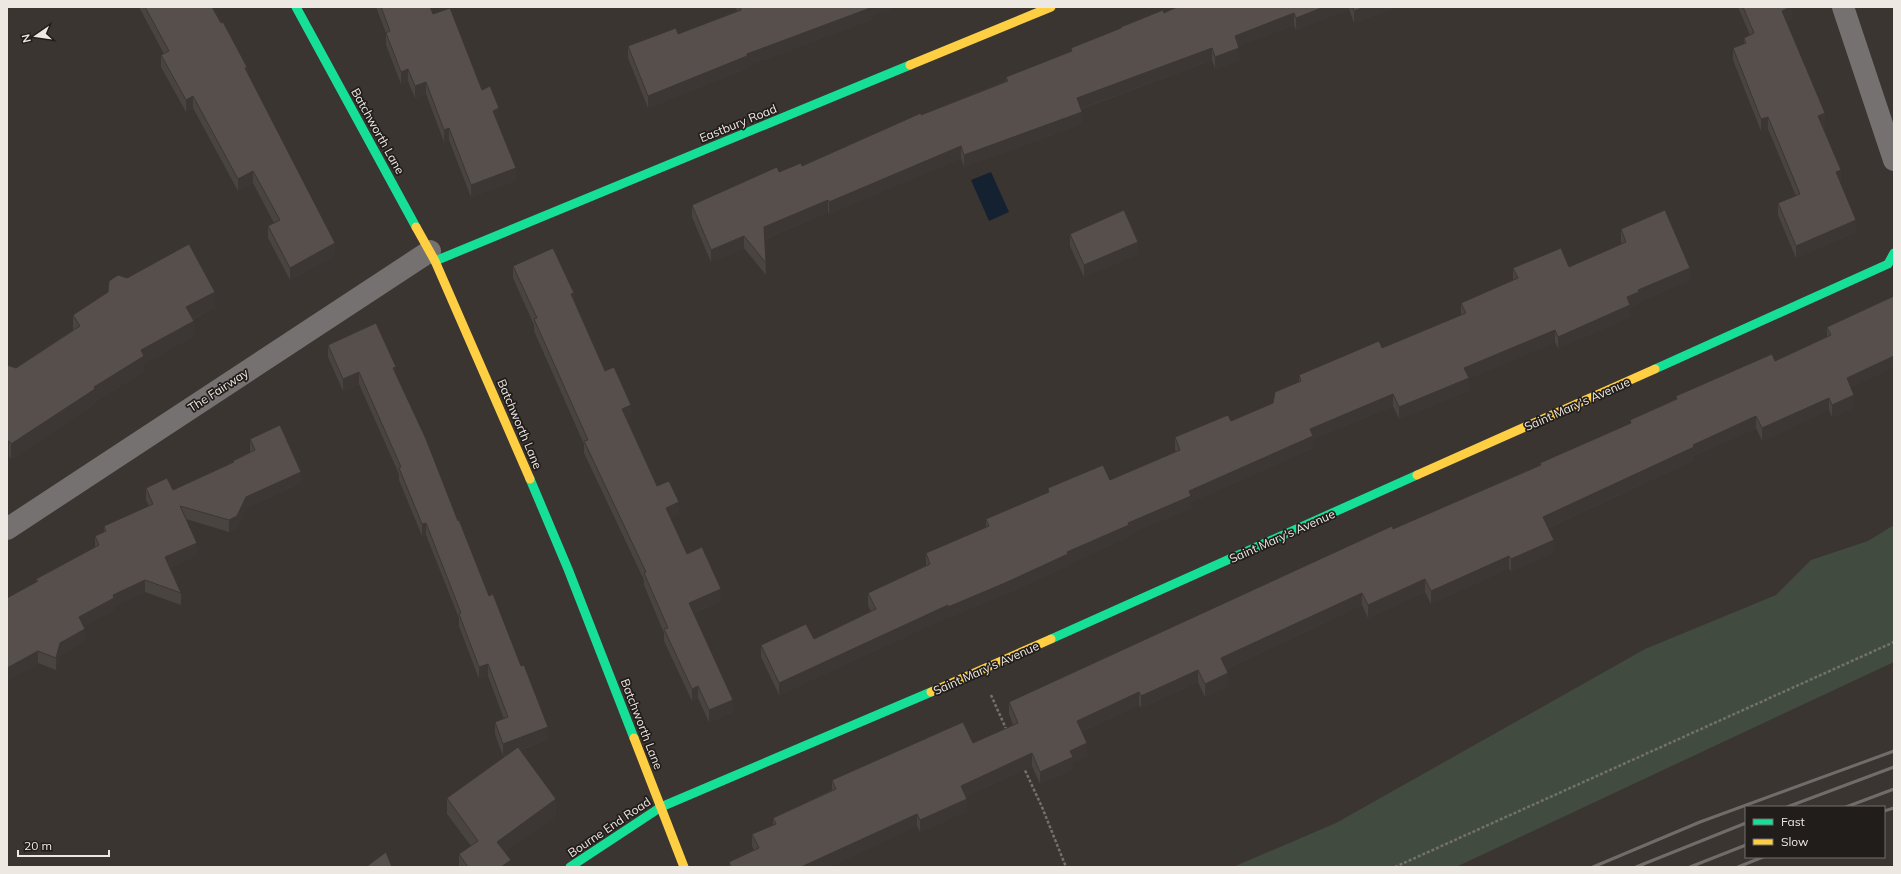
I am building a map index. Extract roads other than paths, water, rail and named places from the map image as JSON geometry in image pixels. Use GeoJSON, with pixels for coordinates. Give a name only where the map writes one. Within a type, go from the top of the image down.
{"type":"FeatureCollection","features":[{"type":"Feature","properties":{"kind":"street","name":"Batchworth Lane"},"geometry":{"type":"LineString","coordinates":[[296,7],[432,256],[504,417],[568,569],[684,867]]}},
{"type":"Feature","properties":{"kind":"street","name":"Eastbury Road"},"geometry":{"type":"LineString","coordinates":[[432,256],[1051,7]]}},
{"type":"Feature","properties":{"kind":"street"},"geometry":{"type":"LineString","coordinates":[[1843,7],[1894,160]]}},
{"type":"Feature","properties":{"kind":"street","name":"Saint Mary's Avenue"},"geometry":{"type":"LineString","coordinates":[[661,807],[980,672],[1888,264],[1894,253]]}},
{"type":"Feature","properties":{"kind":"street","name":"The Fairway"},"geometry":{"type":"LineString","coordinates":[[7,529],[432,256]]}},
{"type":"Feature","properties":{"kind":"street","name":"Bourne End Road"},"geometry":{"type":"LineString","coordinates":[[570,867],[661,807]]}},
{"type":"Feature","properties":{"kind":"water"},"geometry":{"type":"Polygon","coordinates":[[[991,172],[1009,212],[989,221],[971,180],[991,172]]]}},
{"type":"Feature","properties":{"kind":"railway"},"geometry":{"type":"LineString","coordinates":[[1593,867],[1700,822],[1894,751]]}},
{"type":"Feature","properties":{"kind":"railway"},"geometry":{"type":"LineString","coordinates":[[1790,806],[1894,767]]}},
{"type":"Feature","properties":{"kind":"railway"},"geometry":{"type":"LineString","coordinates":[[1849,806],[1894,789]]}},
{"type":"Feature","properties":{"kind":"railway"},"geometry":{"type":"LineString","coordinates":[[1885,811],[1894,808]]}},
{"type":"Feature","properties":{"kind":"railway"},"geometry":{"type":"LineString","coordinates":[[1636,867],[1745,823]]}},
{"type":"Feature","properties":{"kind":"railway"},"geometry":{"type":"LineString","coordinates":[[1690,867],[1745,845]]}},
{"type":"Feature","properties":{"kind":"railway"},"geometry":{"type":"LineString","coordinates":[[1738,867],[1760,858]]}}]}
